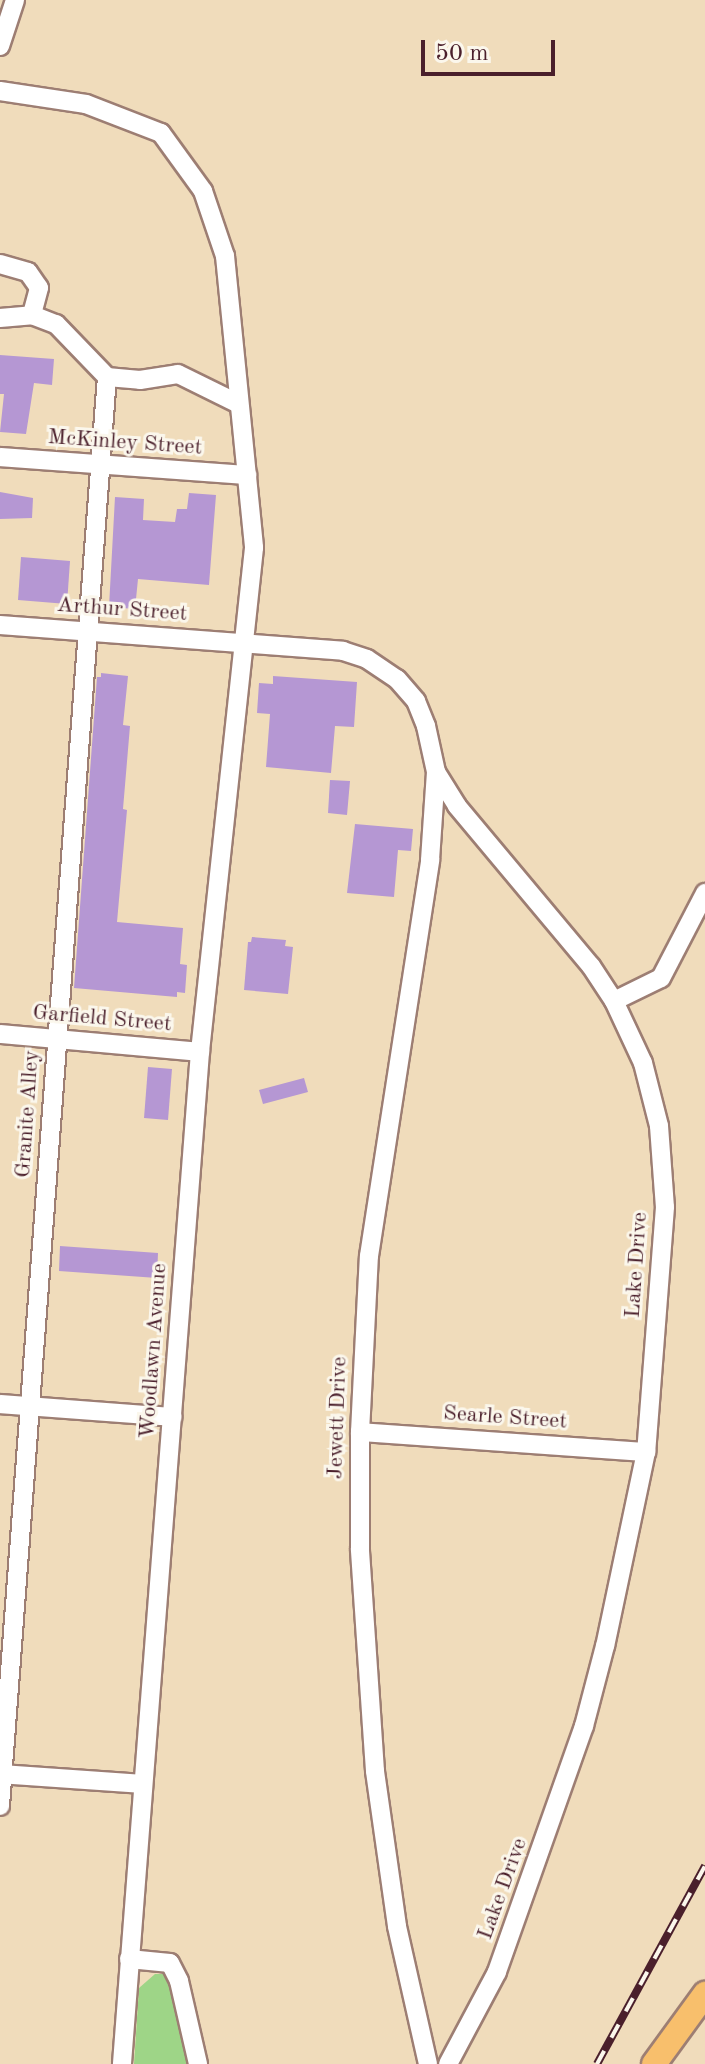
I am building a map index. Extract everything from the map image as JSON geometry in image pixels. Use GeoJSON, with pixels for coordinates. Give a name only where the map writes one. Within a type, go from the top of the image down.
{"type":"FeatureCollection","features":[{"type":"Feature","properties":{"kind":"main road"},"geometry":{"type":"LineString","coordinates":[[654,2064],[705,1994]]}},
{"type":"Feature","properties":{"kind":"street"},"geometry":{"type":"LineString","coordinates":[[0,46],[15,0]]}},
{"type":"Feature","properties":{"kind":"street","name":"Woodlawn Avenue"},"geometry":{"type":"LineString","coordinates":[[0,91],[86,104],[161,133],[203,191],[216,223],[233,315],[237,403],[254,548],[241,642],[200,1052],[122,2064]]}},
{"type":"Feature","properties":{"kind":"street"},"geometry":{"type":"LineString","coordinates":[[0,264],[28,272],[39,288],[32,315]]}},
{"type":"Feature","properties":{"kind":"street"},"geometry":{"type":"LineString","coordinates":[[0,318],[32,315],[56,324],[107,377],[140,380],[178,374],[237,403]]}},
{"type":"Feature","properties":{"kind":"street","name":"Granite Alley"},"geometry":{"type":"LineString","coordinates":[[0,1806],[107,377]]}},
{"type":"Feature","properties":{"kind":"street","name":"McKinley Street"},"geometry":{"type":"LineString","coordinates":[[0,457],[247,475]]}},
{"type":"Feature","properties":{"kind":"street","name":"Arthur Street"},"geometry":{"type":"LineString","coordinates":[[0,625],[241,642]]}},
{"type":"Feature","properties":{"kind":"street","name":"Lake Drive"},"geometry":{"type":"LineString","coordinates":[[241,642],[343,651],[367,659],[397,679],[416,701],[426,726],[436,772],[467,819],[591,966],[614,1001],[643,1063],[663,1158],[664,1250],[646,1452],[605,1646],[584,1726],[548,1837],[497,1972],[448,2064]]}},
{"type":"Feature","properties":{"kind":"street","name":"Jewett Drive"},"geometry":{"type":"LineString","coordinates":[[428,2064],[397,1926],[375,1771],[360,1549],[360,1432],[369,1256],[430,860],[436,772]]}},
{"type":"Feature","properties":{"kind":"street"},"geometry":{"type":"LineString","coordinates":[[614,1001],[661,978],[705,893]]}},
{"type":"Feature","properties":{"kind":"street","name":"Garfield Street"},"geometry":{"type":"LineString","coordinates":[[0,1034],[200,1052]]}},
{"type":"Feature","properties":{"kind":"street"},"geometry":{"type":"LineString","coordinates":[[0,1404],[173,1417]]}},
{"type":"Feature","properties":{"kind":"street","name":"Searle Street"},"geometry":{"type":"LineString","coordinates":[[360,1432],[646,1452]]}},
{"type":"Feature","properties":{"kind":"street"},"geometry":{"type":"LineString","coordinates":[[1,1774],[142,1784]]}},
{"type":"Feature","properties":{"kind":"street"},"geometry":{"type":"LineString","coordinates":[[129,1959],[170,1963],[179,1981],[198,2064]]}},
{"type":"Feature","properties":{"kind":"green space"},"geometry":{"type":"Polygon","coordinates":[[[155,1974],[165,1974],[174,1982],[194,2064],[134,2064],[139,1988],[155,1974]]]}},
{"type":"Feature","properties":{"kind":"building"},"geometry":{"type":"Polygon","coordinates":[[[0,355],[54,359],[52,385],[34,383],[26,434],[0,432],[4,394],[0,394],[0,355]]]}},
{"type":"Feature","properties":{"kind":"building"},"geometry":{"type":"Polygon","coordinates":[[[0,492],[33,498],[32,518],[0,519],[0,492]]]}},
{"type":"Feature","properties":{"kind":"building"},"geometry":{"type":"Polygon","coordinates":[[[189,493],[216,495],[209,585],[138,579],[135,609],[109,607],[115,497],[144,499],[143,520],[175,522],[177,509],[187,509],[189,493]]]}},
{"type":"Feature","properties":{"kind":"building"},"geometry":{"type":"Polygon","coordinates":[[[21,557],[70,561],[67,604],[18,600],[21,557]]]}},
{"type":"Feature","properties":{"kind":"building"},"geometry":{"type":"Polygon","coordinates":[[[101,673],[128,676],[123,725],[130,726],[123,809],[127,810],[117,922],[183,928],[180,964],[187,965],[185,993],[177,992],[177,997],[74,988],[97,677],[101,677],[101,673]]]}},
{"type":"Feature","properties":{"kind":"building"},"geometry":{"type":"Polygon","coordinates":[[[273,676],[357,682],[354,727],[335,726],[331,773],[266,767],[270,714],[257,713],[259,683],[273,684],[273,676]]]}},
{"type":"Feature","properties":{"kind":"building"},"geometry":{"type":"Polygon","coordinates":[[[330,780],[350,781],[347,815],[328,813],[330,780]]]}},
{"type":"Feature","properties":{"kind":"building"},"geometry":{"type":"Polygon","coordinates":[[[355,824],[413,829],[411,851],[398,850],[394,897],[347,893],[355,824]]]}},
{"type":"Feature","properties":{"kind":"building"},"geometry":{"type":"Polygon","coordinates":[[[252,937],[286,940],[285,946],[293,947],[288,994],[244,990],[248,942],[252,937]]]}},
{"type":"Feature","properties":{"kind":"building"},"geometry":{"type":"Polygon","coordinates":[[[148,1067],[172,1069],[168,1120],[144,1118],[148,1067]]]}},
{"type":"Feature","properties":{"kind":"building"},"geometry":{"type":"Polygon","coordinates":[[[304,1078],[308,1092],[263,1104],[259,1090],[304,1078]]]}},
{"type":"Feature","properties":{"kind":"building"},"geometry":{"type":"Polygon","coordinates":[[[60,1246],[158,1253],[157,1278],[59,1271],[60,1246]]]}},
{"type":"Feature","properties":{"kind":"railway"},"geometry":{"type":"LineString","coordinates":[[597,2064],[705,1866]]}}]}
